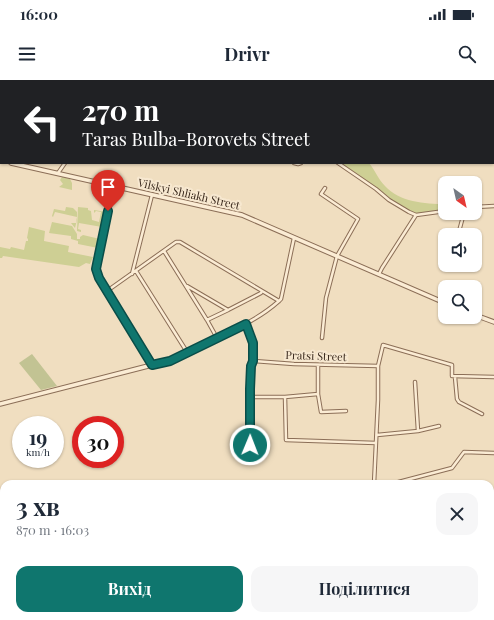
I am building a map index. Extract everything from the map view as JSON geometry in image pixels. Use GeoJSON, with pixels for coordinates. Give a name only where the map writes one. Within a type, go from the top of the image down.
{"type":"FeatureCollection","features":[{"type":"Feature","properties":{"kind":"street","name":"Vilskyi Shliakh Street"},"geometry":{"type":"LineString","coordinates":[[16,164],[237,213],[438,300]]}},
{"type":"Feature","properties":{"kind":"street"},"geometry":{"type":"LineString","coordinates":[[58,173],[64,164]]}},
{"type":"Feature","properties":{"kind":"street"},"geometry":{"type":"LineString","coordinates":[[339,164],[398,206],[416,215],[438,212]]}},
{"type":"Feature","properties":{"kind":"street"},"geometry":{"type":"LineString","coordinates":[[114,186],[96,269],[99,278],[152,365]]}},
{"type":"Feature","properties":{"kind":"street"},"geometry":{"type":"LineString","coordinates":[[322,338],[326,298],[336,256],[358,219],[321,194],[324,188]]}},
{"type":"Feature","properties":{"kind":"street"},"geometry":{"type":"LineString","coordinates":[[132,274],[152,194]]}},
{"type":"Feature","properties":{"kind":"street"},"geometry":{"type":"LineString","coordinates":[[482,207],[494,206]]}},
{"type":"Feature","properties":{"kind":"street"},"geometry":{"type":"LineString","coordinates":[[379,274],[416,215]]}},
{"type":"Feature","properties":{"kind":"street"},"geometry":{"type":"LineString","coordinates":[[0,404],[170,361],[246,324],[279,302],[294,238]]}},
{"type":"Feature","properties":{"kind":"street"},"geometry":{"type":"LineString","coordinates":[[107,291],[164,250],[176,242],[180,242],[279,302]]}},
{"type":"Feature","properties":{"kind":"street"},"geometry":{"type":"LineString","coordinates":[[164,250],[217,338]]}},
{"type":"Feature","properties":{"kind":"street"},"geometry":{"type":"LineString","coordinates":[[136,271],[187,352]]}},
{"type":"Feature","properties":{"kind":"street"},"geometry":{"type":"LineString","coordinates":[[185,285],[228,310]]}},
{"type":"Feature","properties":{"kind":"street"},"geometry":{"type":"LineString","coordinates":[[207,320],[261,293],[262,291]]}},
{"type":"Feature","properties":{"kind":"street"},"geometry":{"type":"LineString","coordinates":[[482,318],[494,322]]}},
{"type":"Feature","properties":{"kind":"street"},"geometry":{"type":"LineString","coordinates":[[246,324],[253,343],[253,361],[251,366],[250,445]]}},
{"type":"Feature","properties":{"kind":"street"},"geometry":{"type":"LineString","coordinates":[[374,480],[377,435],[378,366],[383,345],[452,365],[452,376],[455,377],[458,402],[482,414]]}},
{"type":"Feature","properties":{"kind":"street","name":"Pratsi Street"},"geometry":{"type":"LineString","coordinates":[[253,361],[318,365],[378,366]]}},
{"type":"Feature","properties":{"kind":"street"},"geometry":{"type":"LineString","coordinates":[[318,365],[318,394],[321,412],[346,411]]}},
{"type":"Feature","properties":{"kind":"street"},"geometry":{"type":"LineString","coordinates":[[455,377],[493,377],[494,381]]}},
{"type":"Feature","properties":{"kind":"street"},"geometry":{"type":"LineString","coordinates":[[415,382],[418,431]]}},
{"type":"Feature","properties":{"kind":"street"},"geometry":{"type":"LineString","coordinates":[[251,397],[285,397],[318,394]]}},
{"type":"Feature","properties":{"kind":"street"},"geometry":{"type":"LineString","coordinates":[[285,397],[286,440],[376,443]]}},
{"type":"Feature","properties":{"kind":"street"},"geometry":{"type":"LineString","coordinates":[[377,435],[418,431],[439,426]]}},
{"type":"Feature","properties":{"kind":"street"},"geometry":{"type":"LineString","coordinates":[[406,480],[452,468],[464,452],[494,453]]}},
{"type":"Feature","properties":{"kind":"green space"},"geometry":{"type":"Polygon","coordinates":[[[339,164],[370,164],[383,183],[397,196],[421,203],[438,204],[438,212],[416,215],[398,206],[339,164]]]}},
{"type":"Feature","properties":{"kind":"green space"},"geometry":{"type":"Polygon","coordinates":[[[62,177],[70,179],[72,183],[72,190],[59,187],[63,184],[60,180],[62,177]]]}},
{"type":"Feature","properties":{"kind":"green space"},"geometry":{"type":"Polygon","coordinates":[[[66,207],[73,208],[77,212],[77,217],[55,212],[53,217],[52,216],[54,209],[65,211],[66,207]]]}},
{"type":"Feature","properties":{"kind":"green space"},"geometry":{"type":"Polygon","coordinates":[[[78,207],[88,208],[88,210],[91,211],[92,220],[99,222],[101,212],[96,211],[94,213],[94,210],[106,212],[102,227],[79,223],[78,229],[81,230],[81,232],[77,231],[78,207]]]}},
{"type":"Feature","properties":{"kind":"green space"},"geometry":{"type":"Polygon","coordinates":[[[77,217],[77,220],[75,228],[71,223],[76,223],[77,217]]]}},
{"type":"Feature","properties":{"kind":"green space"},"geometry":{"type":"Polygon","coordinates":[[[52,222],[72,226],[77,234],[77,239],[80,239],[83,235],[100,239],[98,248],[78,244],[78,241],[71,239],[71,236],[49,233],[52,222]]]}},
{"type":"Feature","properties":{"kind":"green space"},"geometry":{"type":"Polygon","coordinates":[[[29,227],[45,231],[44,241],[69,246],[68,252],[93,257],[90,264],[86,263],[79,267],[3,256],[0,258],[0,247],[10,249],[11,247],[24,250],[26,241],[28,241],[27,238],[29,227]]]}},
{"type":"Feature","properties":{"kind":"green space"},"geometry":{"type":"Polygon","coordinates":[[[32,354],[57,386],[41,390],[19,363],[32,354]]]}},
{"type":"Feature","properties":{"kind":"route"},"geometry":{"type":"LineString","coordinates":[[108,211],[96,272],[152,365],[170,361],[246,324],[253,343],[250,389],[250,445]]}}]}
